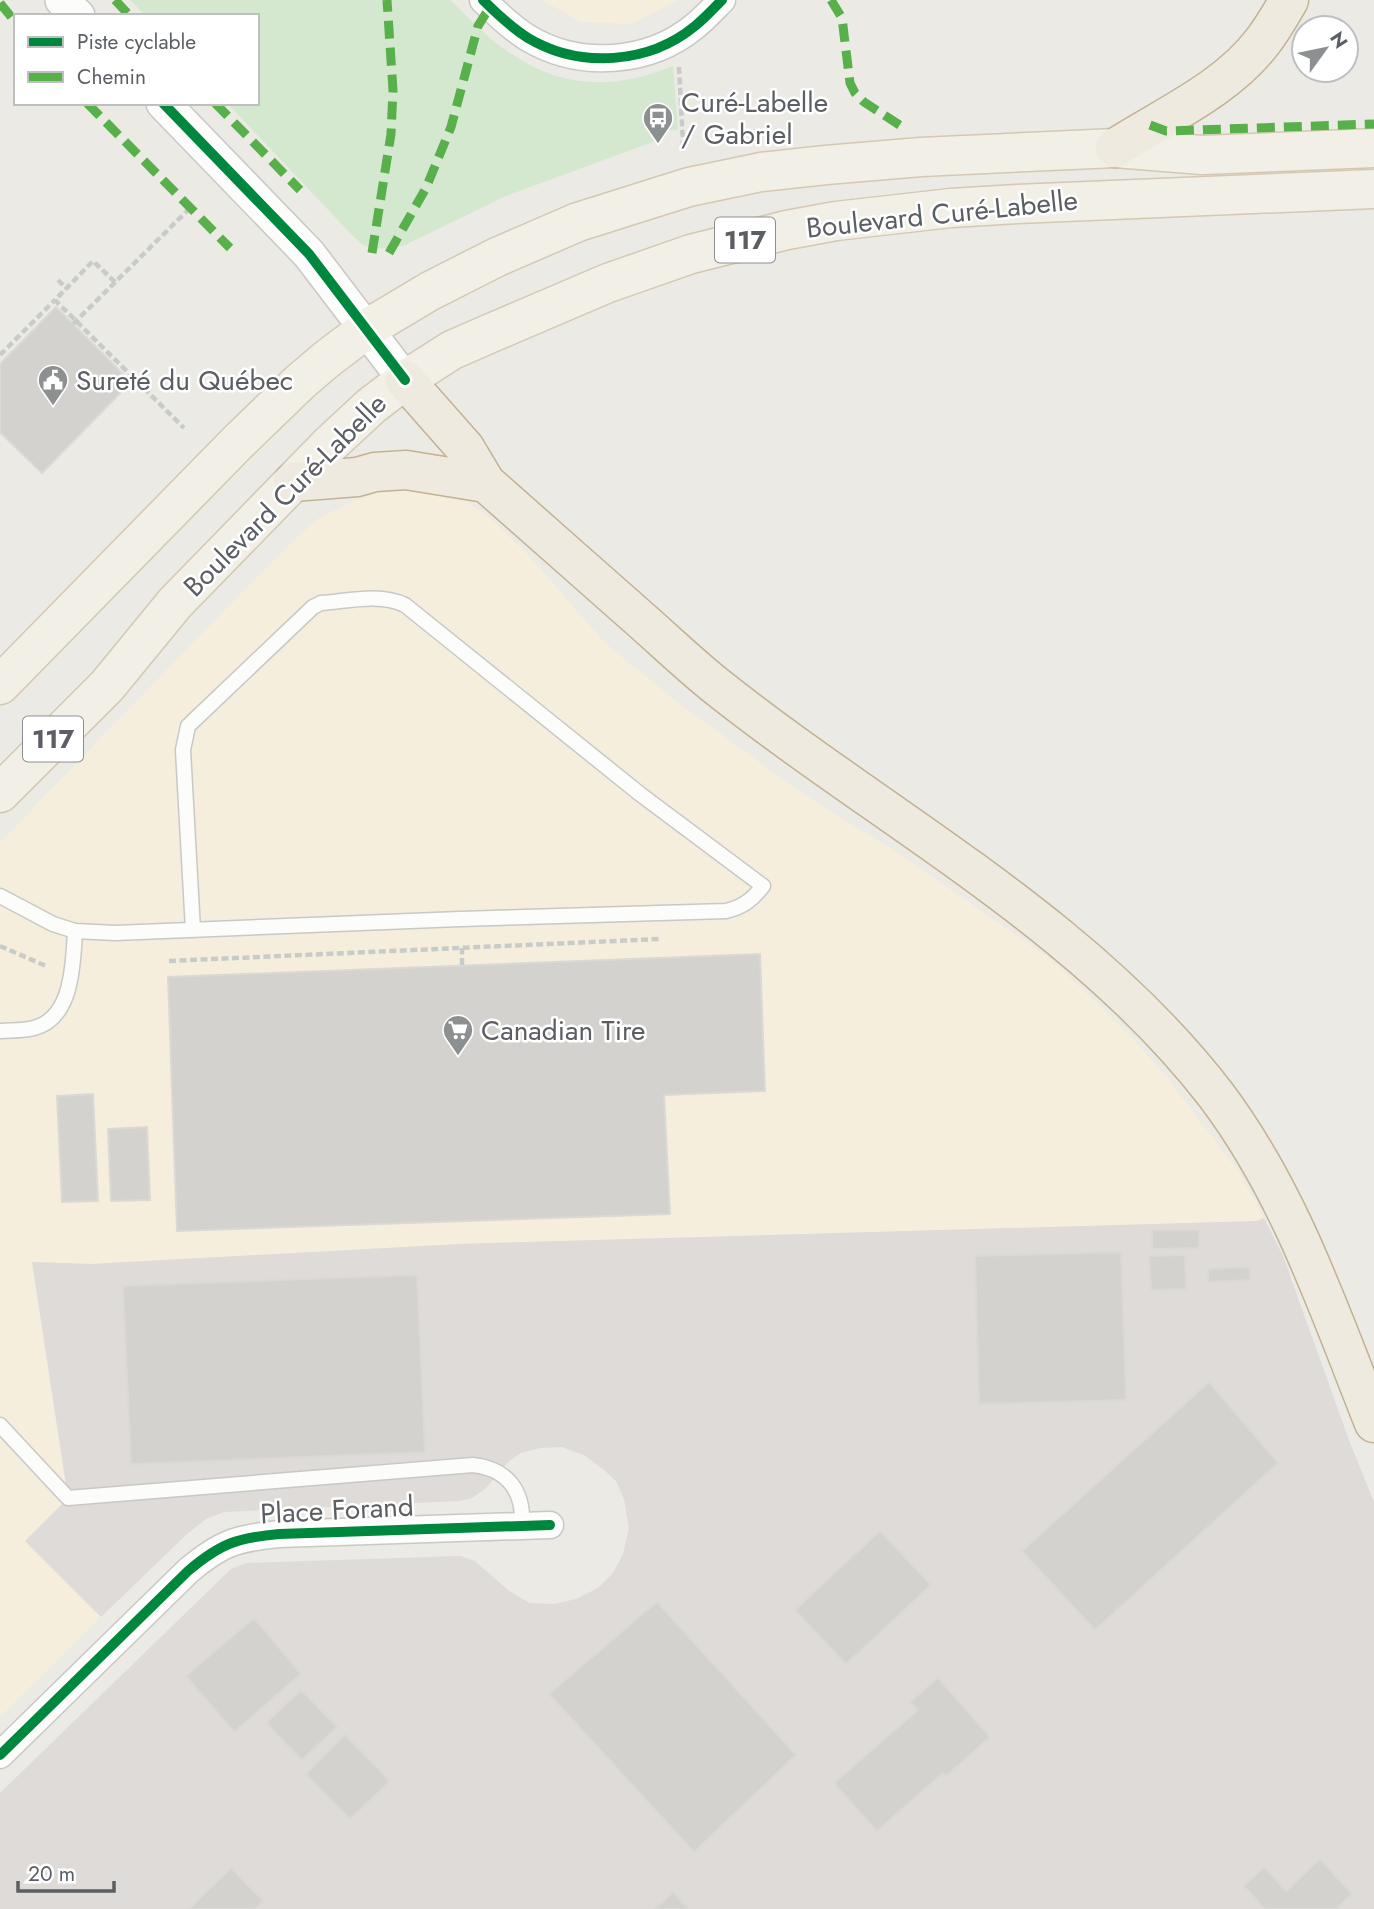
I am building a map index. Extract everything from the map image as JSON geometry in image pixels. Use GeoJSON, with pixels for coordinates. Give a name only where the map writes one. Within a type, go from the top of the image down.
{"type":"FeatureCollection","features":[{"type":"Feature","properties":{"kind":"highway"},"geometry":{"type":"LineString","coordinates":[[1115,148],[1213,87],[1240,66],[1262,43],[1289,0]]}},
{"type":"Feature","properties":{"kind":"highway"},"geometry":{"type":"LineString","coordinates":[[405,380],[465,448],[486,483],[714,684],[1006,897],[1080,955],[1155,1022],[1218,1098],[1272,1182],[1308,1258],[1374,1423]]}},
{"type":"Feature","properties":{"kind":"highway"},"geometry":{"type":"LineString","coordinates":[[293,482],[406,470],[486,483]]}},
{"type":"Feature","properties":{"kind":"main road","name":"Boulevard Curé-Labelle"},"geometry":{"type":"LineString","coordinates":[[0,685],[272,409],[327,359],[368,328],[458,276],[537,239],[635,202],[761,172],[921,157],[1115,148],[1202,155],[1374,148]]}},
{"type":"Feature","properties":{"kind":"main road","name":"Boulevard Curé-Labelle"},"geometry":{"type":"LineString","coordinates":[[0,793],[107,686],[175,603],[293,482],[371,406],[405,380],[453,350],[608,284],[691,254],[836,221],[951,208],[1374,189]]}},
{"type":"Feature","properties":{"kind":"street"},"geometry":{"type":"LineString","coordinates":[[62,0],[76,14]]}},
{"type":"Feature","properties":{"kind":"street"},"geometry":{"type":"LineString","coordinates":[[483,0],[516,30],[544,47],[575,56],[606,59],[638,55],[668,44],[694,27],[722,0]]}},
{"type":"Feature","properties":{"kind":"street"},"geometry":{"type":"LineString","coordinates":[[165,105],[309,254],[405,380]]}},
{"type":"Feature","properties":{"kind":"street","name":"Place Forand"},"geometry":{"type":"LineString","coordinates":[[0,1755],[188,1571],[224,1545],[247,1537],[279,1534],[551,1525]]}},
{"type":"Feature","properties":{"kind":"lane"},"geometry":{"type":"LineString","coordinates":[[0,896],[52,923],[75,931],[115,933],[726,911],[740,908],[752,900],[763,886],[640,794],[405,605],[382,598],[321,603],[313,607],[188,726],[183,750],[193,930]]}},
{"type":"Feature","properties":{"kind":"lane"},"geometry":{"type":"LineString","coordinates":[[0,1031],[34,1028],[47,1023],[57,1014],[72,972],[75,931]]}},
{"type":"Feature","properties":{"kind":"lane"},"geometry":{"type":"LineString","coordinates":[[0,1425],[68,1498],[473,1465],[487,1466],[500,1473],[512,1485],[523,1508],[522,1526]]}},
{"type":"Feature","properties":{"kind":"path"},"geometry":{"type":"LineString","coordinates":[[679,63],[683,144]]}},
{"type":"Feature","properties":{"kind":"path"},"geometry":{"type":"LineString","coordinates":[[74,322],[190,208]]}},
{"type":"Feature","properties":{"kind":"path"},"geometry":{"type":"LineString","coordinates":[[0,355],[93,261],[115,282]]}},
{"type":"Feature","properties":{"kind":"path"},"geometry":{"type":"LineString","coordinates":[[58,280],[66,288]]}},
{"type":"Feature","properties":{"kind":"path"},"geometry":{"type":"LineString","coordinates":[[55,300],[74,322],[184,428]]}},
{"type":"Feature","properties":{"kind":"path"},"geometry":{"type":"LineString","coordinates":[[169,961],[659,939]]}},
{"type":"Feature","properties":{"kind":"path"},"geometry":{"type":"LineString","coordinates":[[0,946],[46,966]]}},
{"type":"Feature","properties":{"kind":"path"},"geometry":{"type":"LineString","coordinates":[[462,948],[462,965]]}},
{"type":"Feature","properties":{"kind":"shaded area"},"geometry":{"type":"Polygon","coordinates":[[[542,0],[678,0],[631,24],[581,22],[542,0]]]}},
{"type":"Feature","properties":{"kind":"shaded area"},"geometry":{"type":"Polygon","coordinates":[[[392,487],[451,495],[473,506],[495,522],[530,557],[605,643],[681,705],[802,793],[901,855],[1053,961],[1128,1033],[1166,1076],[1240,1174],[1264,1218],[1256,1221],[459,1244],[91,1264],[32,1262],[68,1498],[25,1541],[101,1617],[0,1717],[0,842],[285,548],[319,518],[356,500],[371,496],[371,489],[392,487]]]}},
{"type":"Feature","properties":{"kind":"shaded area"},"geometry":{"type":"Polygon","coordinates":[[[1264,1218],[1283,1256],[1374,1502],[1374,1909],[0,1909],[0,1793],[231,1569],[246,1563],[460,1556],[475,1561],[509,1591],[530,1603],[554,1604],[576,1599],[598,1588],[613,1573],[623,1554],[629,1528],[624,1499],[616,1481],[604,1470],[584,1455],[562,1447],[540,1448],[521,1453],[509,1461],[485,1489],[472,1498],[459,1501],[224,1512],[206,1519],[187,1534],[101,1617],[25,1541],[68,1498],[32,1262],[91,1264],[459,1244],[1256,1221],[1264,1218]]]}},
{"type":"Feature","properties":{"kind":"green space"},"geometry":{"type":"Polygon","coordinates":[[[130,0],[450,0],[502,47],[550,74],[590,82],[610,82],[652,74],[673,66],[678,130],[659,131],[658,140],[506,196],[403,246],[377,249],[363,245],[353,236],[229,105],[259,105],[259,14],[144,14],[130,0]]]}},
{"type":"Feature","properties":{"kind":"building","name":"Sureté du Québec"},"geometry":{"type":"Polygon","coordinates":[[[56,307],[131,382],[42,473],[0,432],[0,364],[56,307]]]}},
{"type":"Feature","properties":{"kind":"building"},"geometry":{"type":"Polygon","coordinates":[[[760,954],[765,1091],[664,1095],[670,1214],[177,1231],[168,977],[760,954]]]}},
{"type":"Feature","properties":{"kind":"building"},"geometry":{"type":"Polygon","coordinates":[[[93,1094],[98,1201],[62,1202],[57,1096],[93,1094]]]}},
{"type":"Feature","properties":{"kind":"building"},"geometry":{"type":"Polygon","coordinates":[[[147,1127],[150,1200],[111,1201],[108,1129],[147,1127]]]}},
{"type":"Feature","properties":{"kind":"building"},"geometry":{"type":"Polygon","coordinates":[[[1152,1230],[1199,1230],[1199,1248],[1152,1249],[1152,1230]]]}},
{"type":"Feature","properties":{"kind":"building"},"geometry":{"type":"Polygon","coordinates":[[[1121,1252],[1126,1400],[979,1404],[975,1256],[1121,1252]]]}},
{"type":"Feature","properties":{"kind":"building"},"geometry":{"type":"Polygon","coordinates":[[[1185,1255],[1186,1289],[1151,1290],[1149,1256],[1185,1255]]]}},
{"type":"Feature","properties":{"kind":"building"},"geometry":{"type":"Polygon","coordinates":[[[1250,1267],[1250,1280],[1208,1282],[1208,1269],[1250,1267]]]}},
{"type":"Feature","properties":{"kind":"building"},"geometry":{"type":"Polygon","coordinates":[[[417,1275],[425,1452],[131,1464],[123,1286],[417,1275]]]}},
{"type":"Feature","properties":{"kind":"building"},"geometry":{"type":"Polygon","coordinates":[[[1209,1382],[1278,1463],[1095,1630],[1022,1551],[1209,1382]]]}},
{"type":"Feature","properties":{"kind":"building"},"geometry":{"type":"Polygon","coordinates":[[[880,1531],[931,1585],[846,1664],[795,1610],[880,1531]]]}},
{"type":"Feature","properties":{"kind":"building"},"geometry":{"type":"Polygon","coordinates":[[[657,1602],[796,1755],[694,1852],[549,1694],[657,1602]]]}},
{"type":"Feature","properties":{"kind":"building"},"geometry":{"type":"Polygon","coordinates":[[[254,1618],[301,1674],[234,1732],[186,1676],[254,1618]]]}},
{"type":"Feature","properties":{"kind":"building"},"geometry":{"type":"Polygon","coordinates":[[[938,1678],[990,1737],[946,1776],[943,1773],[877,1831],[834,1783],[918,1710],[910,1702],[938,1678]]]}},
{"type":"Feature","properties":{"kind":"building"},"geometry":{"type":"Polygon","coordinates":[[[301,1690],[337,1727],[302,1760],[266,1723],[301,1690]]]}},
{"type":"Feature","properties":{"kind":"building"},"geometry":{"type":"Polygon","coordinates":[[[345,1735],[390,1781],[350,1819],[306,1774],[345,1735]]]}},
{"type":"Feature","properties":{"kind":"building"},"geometry":{"type":"Polygon","coordinates":[[[1320,1859],[1352,1894],[1336,1909],[1265,1909],[1244,1886],[1264,1867],[1286,1891],[1320,1859]]]}},
{"type":"Feature","properties":{"kind":"building"},"geometry":{"type":"Polygon","coordinates":[[[231,1868],[263,1901],[255,1909],[189,1909],[231,1868]]]}},
{"type":"Feature","properties":{"kind":"building"},"geometry":{"type":"Polygon","coordinates":[[[673,1892],[688,1909],[655,1909],[673,1892]]]}},
{"type":"Feature","properties":{"kind":"marked path"},"geometry":{"type":"LineString","coordinates":[[115,0],[128,14]]}},
{"type":"Feature","properties":{"kind":"marked path"},"geometry":{"type":"LineString","coordinates":[[372,253],[391,134],[393,90],[387,0]]}},
{"type":"Feature","properties":{"kind":"marked path"},"geometry":{"type":"LineString","coordinates":[[831,0],[842,18],[850,83],[855,93],[901,126]]}},
{"type":"Feature","properties":{"kind":"marked path"},"geometry":{"type":"LineString","coordinates":[[0,3],[14,20]]}},
{"type":"Feature","properties":{"kind":"marked path"},"geometry":{"type":"LineString","coordinates":[[389,253],[426,188],[451,127],[478,26],[490,7]]}},
{"type":"Feature","properties":{"kind":"marked path"},"geometry":{"type":"LineString","coordinates":[[89,105],[230,248]]}},
{"type":"Feature","properties":{"kind":"marked path"},"geometry":{"type":"LineString","coordinates":[[217,105],[300,190]]}},
{"type":"Feature","properties":{"kind":"marked path"},"geometry":{"type":"LineString","coordinates":[[1150,125],[1166,131],[1374,124]]}},
{"type":"Feature","properties":{"kind":"cycle path"},"geometry":{"type":"LineString","coordinates":[[483,0],[528,38],[570,55],[592,58],[636,55],[657,48],[677,39],[699,23],[722,0]]}},
{"type":"Feature","properties":{"kind":"cycle path"},"geometry":{"type":"LineString","coordinates":[[165,105],[309,254],[405,380]]}},
{"type":"Feature","properties":{"kind":"cycle path"},"geometry":{"type":"LineString","coordinates":[[0,1755],[188,1571],[230,1543],[279,1534],[550,1525]]}},
{"type":"Feature","properties":{"kind":"place","name":"Curé-Labelle / Gabriel"},"geometry":{"type":"Point","coordinates":[658,145]}},
{"type":"Feature","properties":{"kind":"place","name":"Sureté du Québec"},"geometry":{"type":"Point","coordinates":[53,407]}},
{"type":"Feature","properties":{"kind":"place","name":"Canadian Tire"},"geometry":{"type":"Point","coordinates":[458,1057]}}]}
